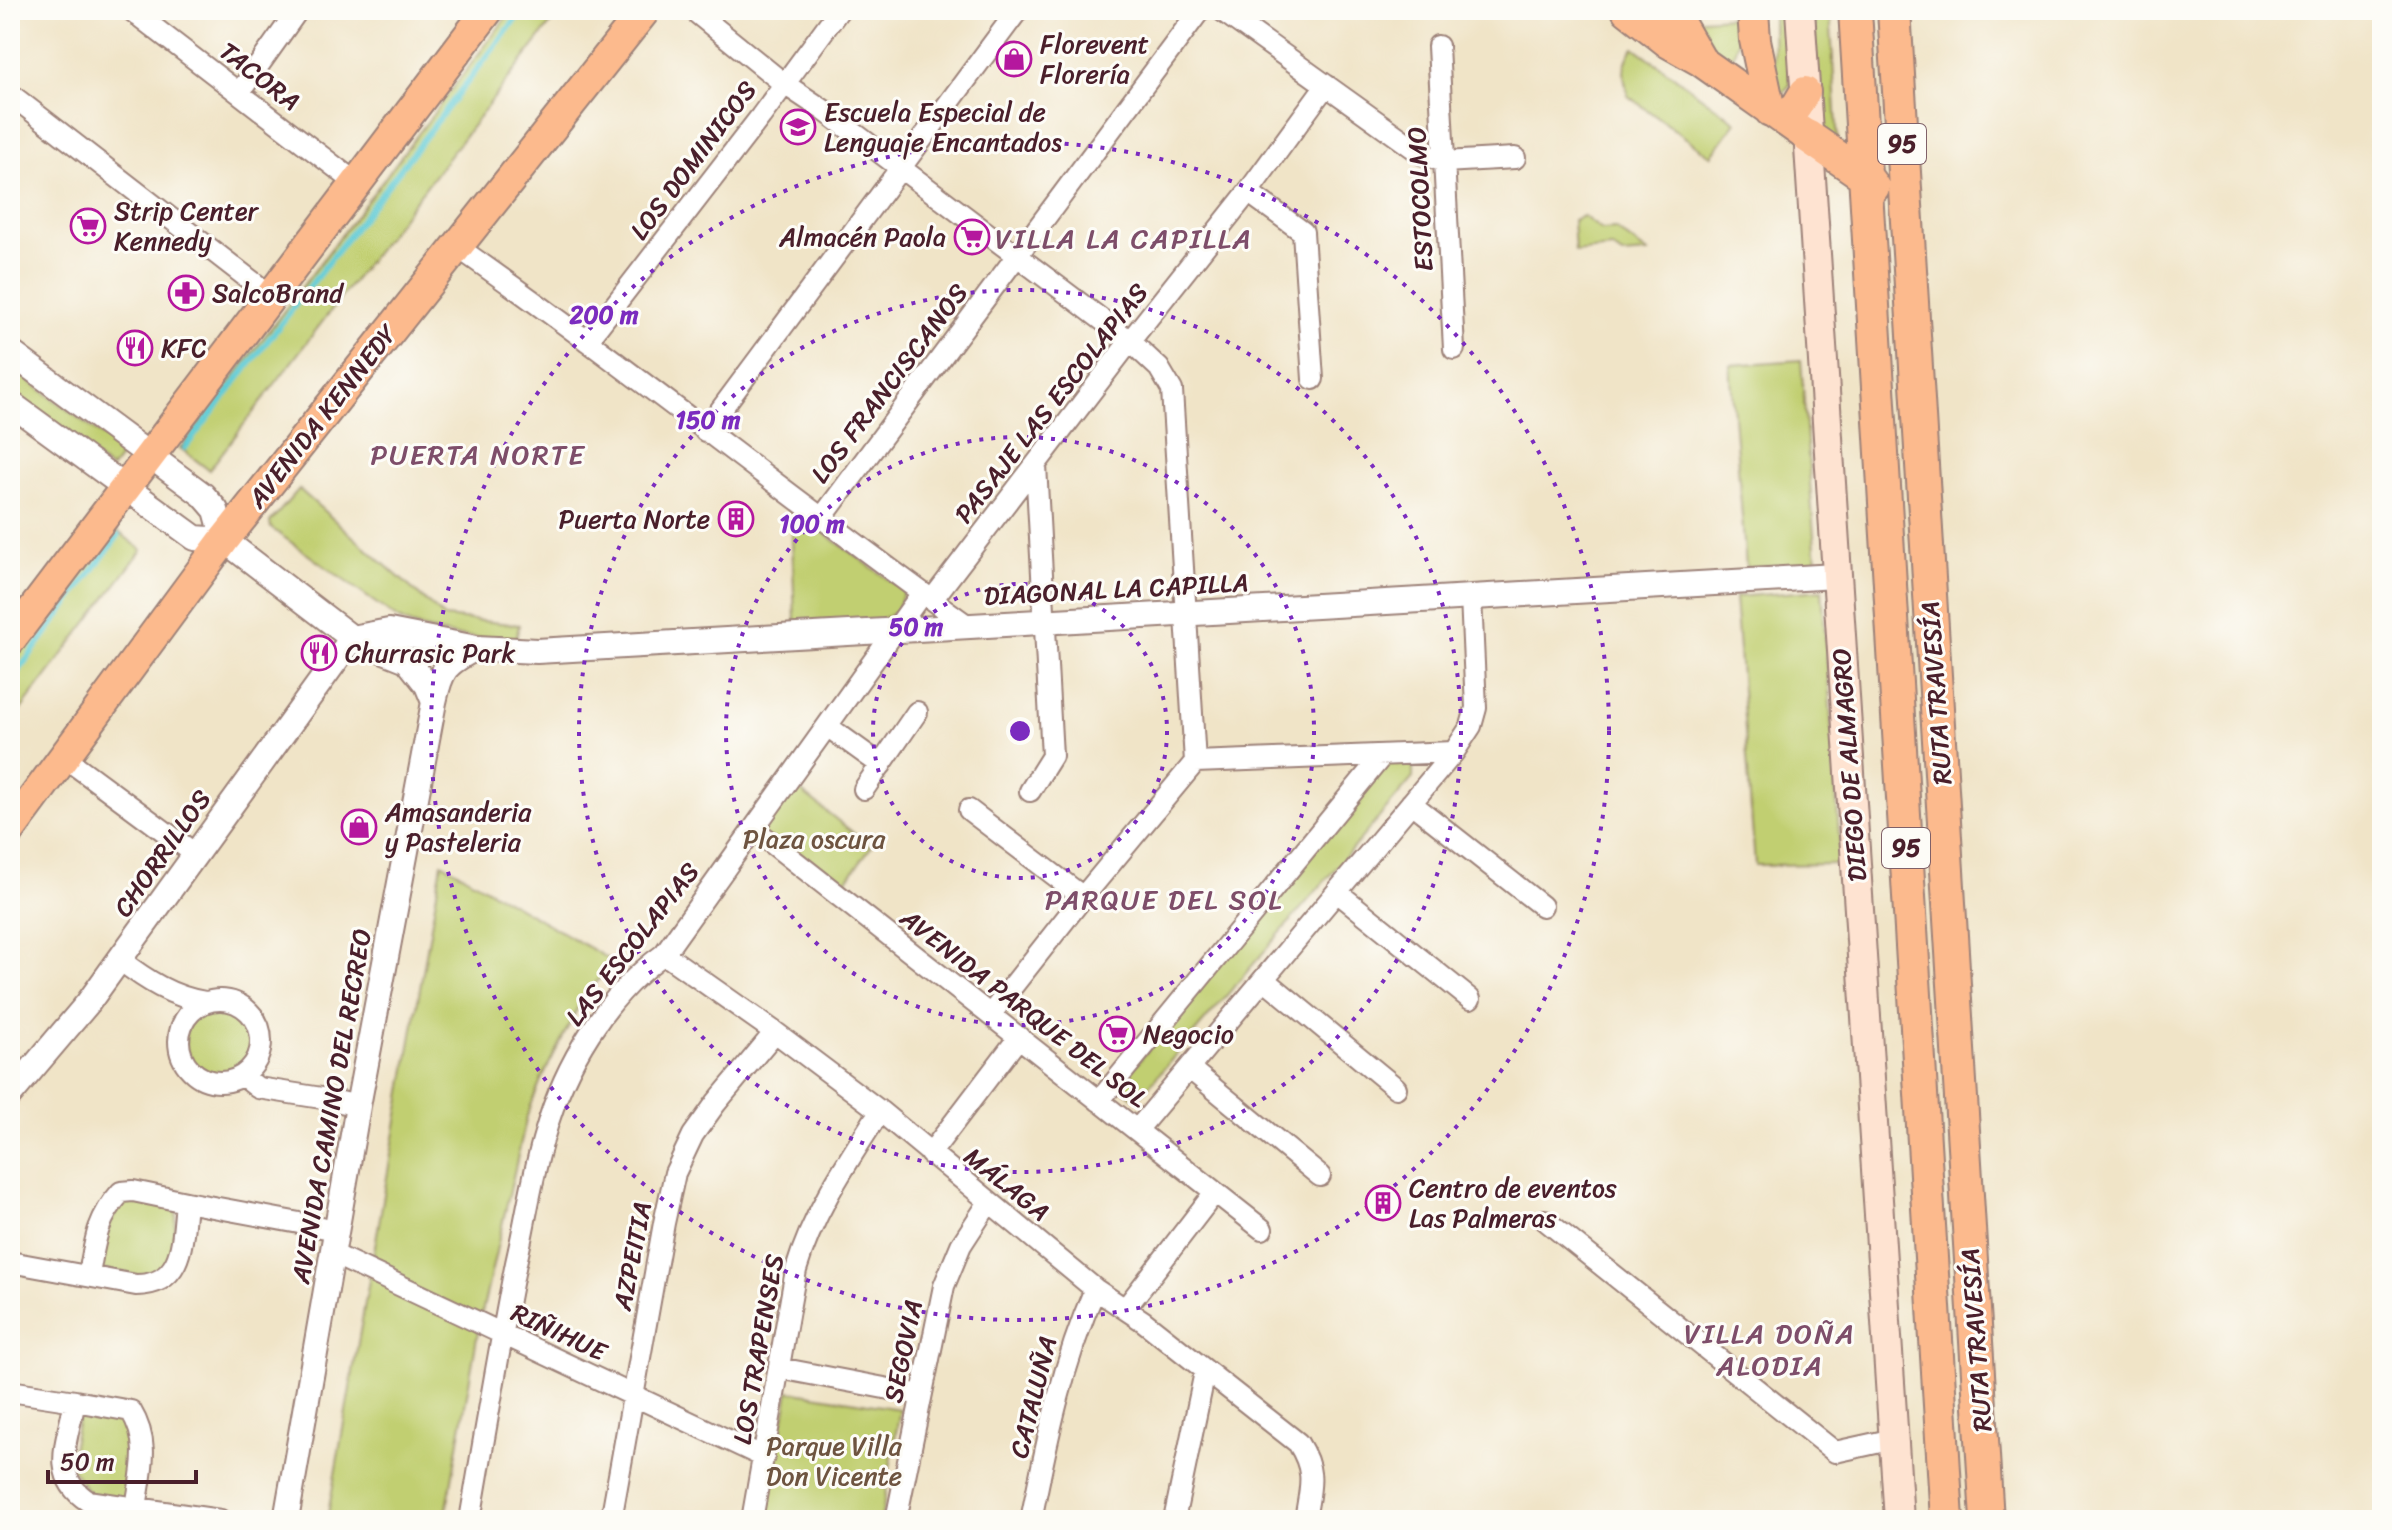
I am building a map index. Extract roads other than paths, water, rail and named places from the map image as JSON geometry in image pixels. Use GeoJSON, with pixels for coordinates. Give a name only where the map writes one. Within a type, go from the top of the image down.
{"type":"FeatureCollection","features":[{"type":"Feature","properties":{"kind":"highway","name":"RUTA TRAVESÍA"},"geometry":{"type":"LineString","coordinates":[[1855,10],[1947,1520]]}},
{"type":"Feature","properties":{"kind":"highway","name":"RUTA TRAVESÍA"},"geometry":{"type":"LineString","coordinates":[[1894,10],[1987,1520]]}},
{"type":"Feature","properties":{"kind":"highway"},"geometry":{"type":"LineString","coordinates":[[1807,136],[1865,176],[1891,217],[1910,278]]}},
{"type":"Feature","properties":{"kind":"main road"},"geometry":{"type":"LineString","coordinates":[[10,640],[488,10]]}},
{"type":"Feature","properties":{"kind":"main road","name":"AVENIDA KENNEDY"},"geometry":{"type":"LineString","coordinates":[[10,830],[224,540],[645,10]]}},
{"type":"Feature","properties":{"kind":"main road"},"geometry":{"type":"LineString","coordinates":[[1627,10],[1669,43],[1701,61],[1807,136]]}},
{"type":"Feature","properties":{"kind":"main road"},"geometry":{"type":"LineString","coordinates":[[1667,10],[1681,26],[1701,61]]}},
{"type":"Feature","properties":{"kind":"main road"},"geometry":{"type":"LineString","coordinates":[[1753,10],[1755,40],[1775,114]]}},
{"type":"Feature","properties":{"kind":"main road","name":"DIEGO DE ALMAGRO"},"geometry":{"type":"LineString","coordinates":[[1800,10],[1899,1520]]}},
{"type":"Feature","properties":{"kind":"main road"},"geometry":{"type":"LineString","coordinates":[[1726,80],[1745,70],[1755,40]]}},
{"type":"Feature","properties":{"kind":"main road"},"geometry":{"type":"LineString","coordinates":[[1775,114],[1796,107],[1805,92]]}},
{"type":"Feature","properties":{"kind":"street","name":"TACORA"},"geometry":{"type":"LineString","coordinates":[[131,10],[356,183]]}},
{"type":"Feature","properties":{"kind":"street"},"geometry":{"type":"LineString","coordinates":[[239,93],[298,10]]}},
{"type":"Feature","properties":{"kind":"street"},"geometry":{"type":"LineString","coordinates":[[693,10],[783,83],[1130,341],[1159,368],[1172,390],[1195,762],[990,1015]]}},
{"type":"Feature","properties":{"kind":"street","name":"LOS DOMINICOS"},"geometry":{"type":"LineString","coordinates":[[587,341],[839,10]]}},
{"type":"Feature","properties":{"kind":"street"},"geometry":{"type":"LineString","coordinates":[[705,431],[1018,10]]}},
{"type":"Feature","properties":{"kind":"street","name":"LOS FRANCISCANOS"},"geometry":{"type":"LineString","coordinates":[[821,519],[1200,10]]}},
{"type":"Feature","properties":{"kind":"street"},"geometry":{"type":"LineString","coordinates":[[1221,10],[1422,154],[1444,162],[1515,158]]}},
{"type":"Feature","properties":{"kind":"street","name":"ESTOCOLMO"},"geometry":{"type":"LineString","coordinates":[[1438,46],[1454,349]]}},
{"type":"Feature","properties":{"kind":"street","name":"PASAJE LAS ESCOLAPIAS"},"geometry":{"type":"LineString","coordinates":[[927,597],[1036,465],[1248,192],[1326,85]]}},
{"type":"Feature","properties":{"kind":"street"},"geometry":{"type":"LineString","coordinates":[[10,94],[271,296]]}},
{"type":"Feature","properties":{"kind":"street"},"geometry":{"type":"LineString","coordinates":[[1248,192],[1303,232],[1313,379]]}},
{"type":"Feature","properties":{"kind":"street"},"geometry":{"type":"LineString","coordinates":[[456,246],[968,626]]}},
{"type":"Feature","properties":{"kind":"street"},"geometry":{"type":"LineString","coordinates":[[10,352],[203,495],[216,510],[224,540]]}},
{"type":"Feature","properties":{"kind":"street"},"geometry":{"type":"LineString","coordinates":[[10,403],[195,538],[224,540],[352,638],[407,660],[419,673],[434,702]]}},
{"type":"Feature","properties":{"kind":"street"},"geometry":{"type":"LineString","coordinates":[[1030,791],[1052,756],[1042,622],[1036,465]]}},
{"type":"Feature","properties":{"kind":"street","name":"DIAGONAL LA CAPILLA"},"geometry":{"type":"LineString","coordinates":[[352,638],[389,631],[476,648],[537,651],[1836,576]]}},
{"type":"Feature","properties":{"kind":"street","name":"LAS ESCOLAPIAS"},"geometry":{"type":"LineString","coordinates":[[470,1520],[502,1334],[538,1162],[555,1104],[599,1020],[645,968],[664,954],[896,630],[927,597]]}},
{"type":"Feature","properties":{"kind":"street"},"geometry":{"type":"LineString","coordinates":[[1137,1130],[1454,752],[1471,726],[1476,708],[1471,597]]}},
{"type":"Feature","properties":{"kind":"street","name":"CHORRILLOS"},"geometry":{"type":"LineString","coordinates":[[10,1094],[88,1003],[352,638]]}},
{"type":"Feature","properties":{"kind":"street"},"geometry":{"type":"LineString","coordinates":[[419,673],[428,661],[441,653],[476,648]]}},
{"type":"Feature","properties":{"kind":"street","name":"AVENIDA CAMINO DEL RECREO"},"geometry":{"type":"LineString","coordinates":[[286,1520],[358,1106],[434,702],[440,675],[451,662],[476,648]]}},
{"type":"Feature","properties":{"kind":"street"},"geometry":{"type":"LineString","coordinates":[[864,789],[917,712]]}},
{"type":"Feature","properties":{"kind":"street"},"geometry":{"type":"LineString","coordinates":[[827,726],[881,765]]}},
{"type":"Feature","properties":{"kind":"street"},"geometry":{"type":"LineString","coordinates":[[1195,762],[1454,752]]}},
{"type":"Feature","properties":{"kind":"street"},"geometry":{"type":"LineString","coordinates":[[1099,1101],[1382,756]]}},
{"type":"Feature","properties":{"kind":"street"},"geometry":{"type":"LineString","coordinates":[[64,757],[195,854]]}},
{"type":"Feature","properties":{"kind":"street"},"geometry":{"type":"LineString","coordinates":[[1411,803],[1542,906]]}},
{"type":"Feature","properties":{"kind":"street"},"geometry":{"type":"LineString","coordinates":[[969,810],[1083,897]]}},
{"type":"Feature","properties":{"kind":"street","name":"AVENIDA PARQUE DEL SOL"},"geometry":{"type":"LineString","coordinates":[[754,829],[1262,1229]]}},
{"type":"Feature","properties":{"kind":"street"},"geometry":{"type":"LineString","coordinates":[[1337,892],[1470,999]]}},
{"type":"Feature","properties":{"kind":"street","name":"MÁLAGA"},"geometry":{"type":"LineString","coordinates":[[664,954],[880,1111],[1095,1289],[1298,1443],[1310,1462],[1311,1484],[1305,1520]]}},
{"type":"Feature","properties":{"kind":"street"},"geometry":{"type":"LineString","coordinates":[[120,960],[139,975],[182,999],[205,1002]]}},
{"type":"Feature","properties":{"kind":"street"},"geometry":{"type":"LineString","coordinates":[[1264,979],[1396,1088]]}},
{"type":"Feature","properties":{"kind":"street"},"geometry":{"type":"LineString","coordinates":[[218,999],[244,1007],[254,1016],[260,1028],[260,1055],[243,1076],[216,1082],[191,1071],[183,1060],[179,1033],[193,1009],[218,999]]}},
{"type":"Feature","properties":{"kind":"street","name":"AZPEITIA"},"geometry":{"type":"LineString","coordinates":[[611,1520],[675,1173],[700,1125],[775,1032]]}},
{"type":"Feature","properties":{"kind":"street"},"geometry":{"type":"LineString","coordinates":[[930,1154],[1019,1037]]}},
{"type":"Feature","properties":{"kind":"street"},"geometry":{"type":"LineString","coordinates":[[1189,1068],[1320,1176]]}},
{"type":"Feature","properties":{"kind":"street"},"geometry":{"type":"LineString","coordinates":[[243,1076],[258,1088],[358,1106]]}},
{"type":"Feature","properties":{"kind":"street","name":"LOS TRAPENSES"},"geometry":{"type":"LineString","coordinates":[[752,1520],[796,1270],[804,1243],[842,1171],[880,1111]]}},
{"type":"Feature","properties":{"kind":"street"},"geometry":{"type":"LineString","coordinates":[[10,1262],[136,1285],[151,1285],[166,1277],[181,1252],[186,1202],[133,1191],[121,1192],[108,1207],[97,1229],[89,1275]]}},
{"type":"Feature","properties":{"kind":"street"},"geometry":{"type":"LineString","coordinates":[[1125,1309],[1215,1192]]}},
{"type":"Feature","properties":{"kind":"street","name":"RIÑIHUE"},"geometry":{"type":"LineString","coordinates":[[186,1202],[335,1242],[502,1334],[764,1457]]}},
{"type":"Feature","properties":{"kind":"street","name":"SEGOVIA"},"geometry":{"type":"LineString","coordinates":[[896,1520],[944,1286],[961,1245],[989,1202]]}},
{"type":"Feature","properties":{"kind":"street"},"geometry":{"type":"LineString","coordinates":[[1545,1220],[1835,1452],[1894,1439]]}},
{"type":"Feature","properties":{"kind":"street","name":"CATALUÑA"},"geometry":{"type":"LineString","coordinates":[[1031,1520],[1056,1398],[1080,1323],[1095,1289]]}},
{"type":"Feature","properties":{"kind":"street"},"geometry":{"type":"LineString","coordinates":[[779,1368],[921,1395]]}},
{"type":"Feature","properties":{"kind":"street"},"geometry":{"type":"LineString","coordinates":[[1174,1520],[1205,1372]]}},
{"type":"Feature","properties":{"kind":"street"},"geometry":{"type":"LineString","coordinates":[[10,1391],[131,1411],[144,1439],[136,1508]]}},
{"type":"Feature","properties":{"kind":"street"},"geometry":{"type":"LineString","coordinates":[[75,1401],[63,1466],[68,1482],[76,1493],[88,1501],[220,1520]]}},
{"type":"Feature","properties":{"kind":"waterway"},"geometry":{"type":"LineString","coordinates":[[185,448],[523,10]]}},
{"type":"Feature","properties":{"kind":"waterway"},"geometry":{"type":"LineString","coordinates":[[10,682],[118,536]]}},
{"type":"Feature","properties":{"kind":"place","name":"Florevent Florería"},"geometry":{"type":"Point","coordinates":[1014,59]}},
{"type":"Feature","properties":{"kind":"place","name":"Escuela Especial de Lenguaje Encantados"},"geometry":{"type":"Point","coordinates":[798,127]}},
{"type":"Feature","properties":{"kind":"place","name":"Strip Center Kennedy"},"geometry":{"type":"Point","coordinates":[88,226]}},
{"type":"Feature","properties":{"kind":"place","name":"Almacén Paola"},"geometry":{"type":"Point","coordinates":[972,237]}},
{"type":"Feature","properties":{"kind":"place","name":"SalcoBrand"},"geometry":{"type":"Point","coordinates":[186,293]}},
{"type":"Feature","properties":{"kind":"place","name":"KFC"},"geometry":{"type":"Point","coordinates":[135,348]}},
{"type":"Feature","properties":{"kind":"place","name":"Puerta Norte"},"geometry":{"type":"Point","coordinates":[736,519]}},
{"type":"Feature","properties":{"kind":"place","name":"Churrasic Park"},"geometry":{"type":"Point","coordinates":[319,653]}},
{"type":"Feature","properties":{"kind":"place","name":"Amasanderia y Pasteleria"},"geometry":{"type":"Point","coordinates":[359,827]}},
{"type":"Feature","properties":{"kind":"place","name":"Negocio"},"geometry":{"type":"Point","coordinates":[1117,1034]}},
{"type":"Feature","properties":{"kind":"place","name":"Centro de eventos Las Palmeras"},"geometry":{"type":"Point","coordinates":[1383,1203]}},
{"type":"Feature","properties":{"kind":"district","name":"VILLA LA CAPILLA"},"geometry":{"type":"Point","coordinates":[1124,238]}},
{"type":"Feature","properties":{"kind":"district","name":"PUERTA NORTE"},"geometry":{"type":"Point","coordinates":[478,454]}},
{"type":"Feature","properties":{"kind":"district","name":"PARQUE DEL SOL"},"geometry":{"type":"Point","coordinates":[1164,899]}},
{"type":"Feature","properties":{"kind":"district","name":"VILLA DOÑA ALODIA"},"geometry":{"type":"Point","coordinates":[1770,1349]}},
{"type":"Feature","properties":{"kind":"park label","name":"Plaza oscura"},"geometry":{"type":"Point","coordinates":[814,839]}},
{"type":"Feature","properties":{"kind":"park label","name":"Parque Villa Don Vicente"},"geometry":{"type":"Point","coordinates":[834,1461]}}]}
